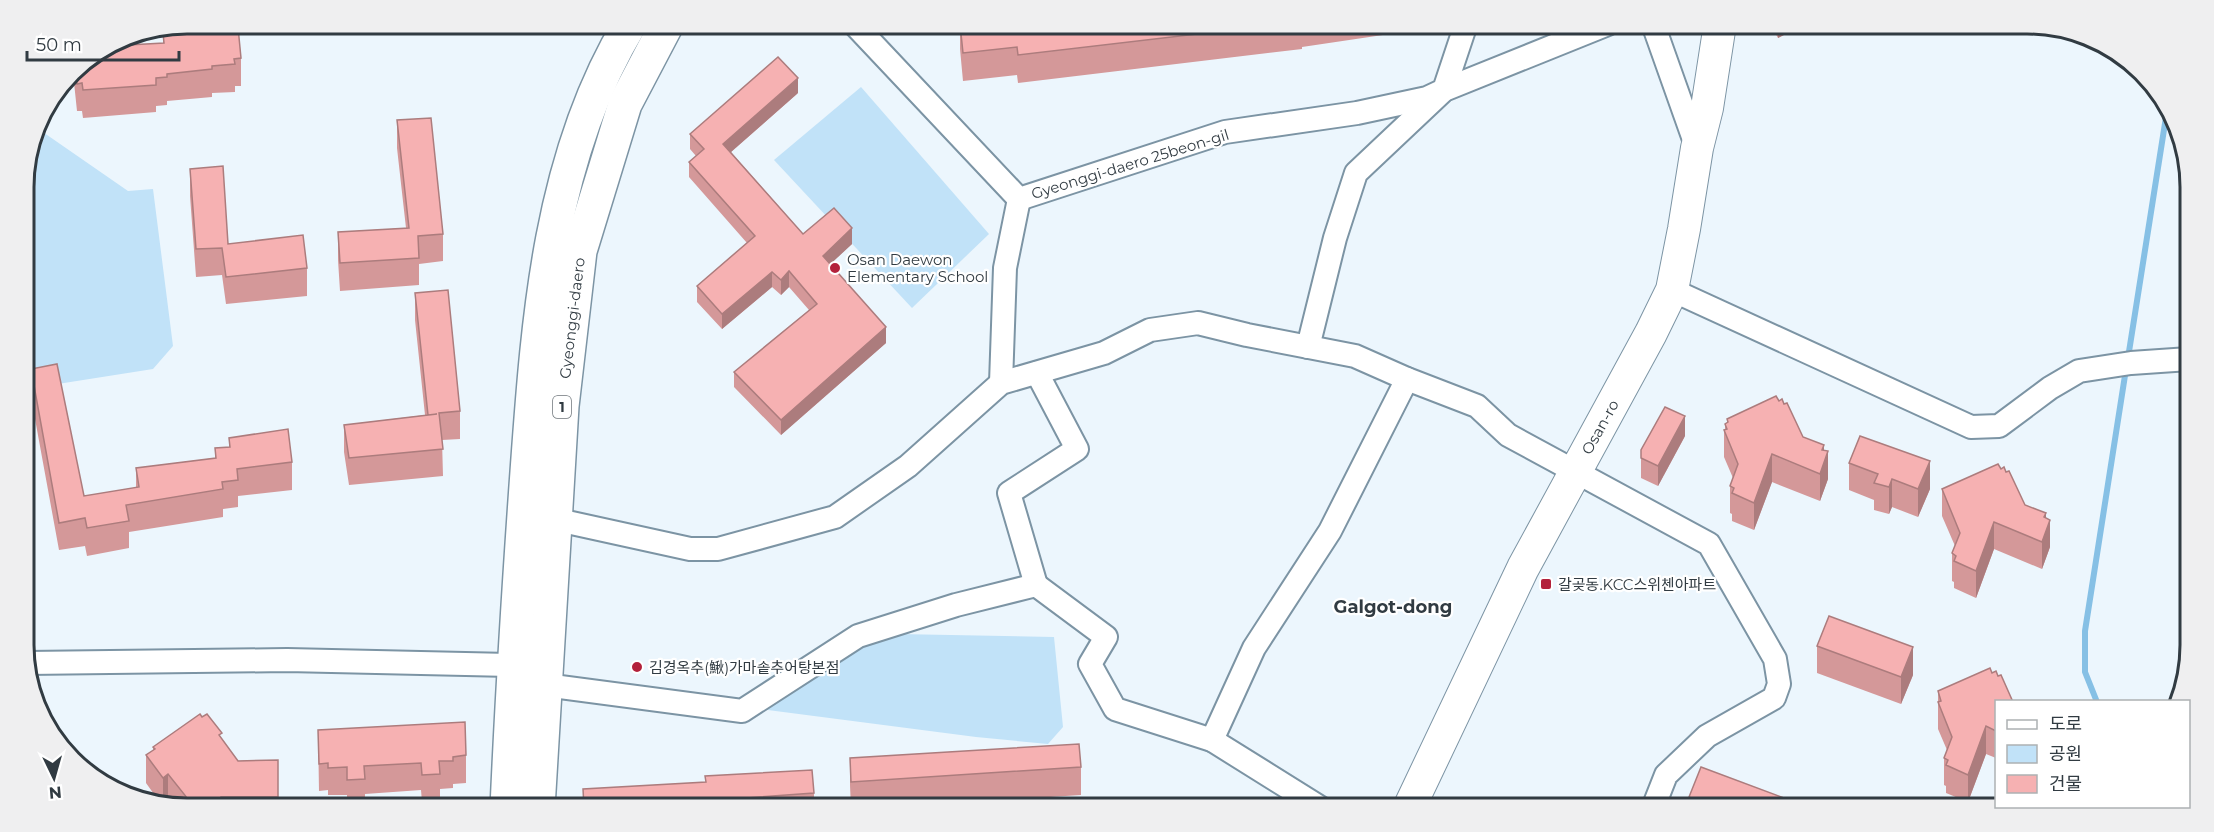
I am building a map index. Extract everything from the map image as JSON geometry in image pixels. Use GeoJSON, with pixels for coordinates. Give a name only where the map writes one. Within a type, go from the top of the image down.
{"type":"FeatureCollection","features":[{"type":"Feature","properties":{"kind":"main road","name":"Gyeonggi-daero"},"geometry":{"type":"LineString","coordinates":[[508,798],[520,561],[533,390],[546,279],[559,206],[584,121],[624,35]]}},
{"type":"Feature","properties":{"kind":"main road","name":"Gyeonggi-daero"},"geometry":{"type":"LineString","coordinates":[[539,798],[562,406],[580,251],[625,104],[661,35]]}},
{"type":"Feature","properties":{"kind":"street"},"geometry":{"type":"LineString","coordinates":[[1308,347],[1335,238],[1356,173],[1444,90],[1463,34]]}},
{"type":"Feature","properties":{"kind":"street","name":"Gyeonggi-daero 25beon-gil"},"geometry":{"type":"LineString","coordinates":[[864,35],[1019,199],[1225,132],[1357,114],[1427,98],[1583,34]]}},
{"type":"Feature","properties":{"kind":"street"},"geometry":{"type":"LineString","coordinates":[[1657,34],[1696,148]]}},
{"type":"Feature","properties":{"kind":"street","name":"Osan-ro"},"geometry":{"type":"LineString","coordinates":[[1414,797],[1523,568],[1651,333],[1672,290],[1696,148],[1707,108],[1718,34]]}},
{"type":"Feature","properties":{"kind":"street"},"geometry":{"type":"LineString","coordinates":[[1001,383],[1005,268],[1019,199]]}},
{"type":"Feature","properties":{"kind":"street"},"geometry":{"type":"LineString","coordinates":[[1672,290],[1971,427],[1999,426],[2050,388],[2079,371],[2131,363],[2180,360]]}},
{"type":"Feature","properties":{"kind":"street"},"geometry":{"type":"LineString","coordinates":[[520,561],[529,556],[554,530],[567,522],[690,549],[718,549],[835,517],[908,466],[1001,383],[1104,353],[1150,330],[1198,323],[1355,356],[1478,406],[1508,435],[1709,544],[1775,659],[1779,684],[1774,698],[1707,736],[1666,775],[1657,797]]}},
{"type":"Feature","properties":{"kind":"street"},"geometry":{"type":"LineString","coordinates":[[1037,373],[1077,449],[1009,493],[1036,585],[1106,637],[1090,664],[1115,709],[1212,740],[1304,797]]}},
{"type":"Feature","properties":{"kind":"street"},"geometry":{"type":"LineString","coordinates":[[1212,740],[1254,648],[1330,531],[1407,379]]}},
{"type":"Feature","properties":{"kind":"street"},"geometry":{"type":"LineString","coordinates":[[36,663],[287,660],[515,665],[545,685],[742,711],[858,636],[956,605],[1036,585]]}},
{"type":"Feature","properties":{"kind":"green space"},"geometry":{"type":"Polygon","coordinates":[[[861,87],[989,234],[912,308],[774,160],[861,87]]]}},
{"type":"Feature","properties":{"kind":"green space"},"geometry":{"type":"Polygon","coordinates":[[[45,133],[128,191],[153,189],[173,346],[153,369],[35,388],[35,177],[45,133]]]}},
{"type":"Feature","properties":{"kind":"green space"},"geometry":{"type":"Polygon","coordinates":[[[897,634],[1054,637],[1063,727],[1048,744],[760,709],[853,644],[897,634]]]}},
{"type":"Feature","properties":{"kind":"building"},"geometry":{"type":"Polygon","coordinates":[[[1193,34],[1018,55],[1017,47],[963,53],[961,35],[1193,34]]]}},
{"type":"Feature","properties":{"kind":"building"},"geometry":{"type":"Polygon","coordinates":[[[239,35],[241,58],[234,59],[235,64],[212,66],[212,69],[167,74],[167,77],[156,78],[156,85],[83,90],[82,83],[77,84],[79,79],[94,66],[129,46],[164,43],[163,36],[239,35]]]}},
{"type":"Feature","properties":{"kind":"building"},"geometry":{"type":"Polygon","coordinates":[[[778,57],[798,78],[723,144],[803,234],[834,208],[852,228],[823,256],[886,327],[781,420],[734,372],[817,304],[789,271],[781,280],[772,272],[722,314],[697,286],[755,236],[689,162],[704,149],[690,134],[778,57]]]}},
{"type":"Feature","properties":{"kind":"building"},"geometry":{"type":"Polygon","coordinates":[[[431,118],[443,234],[418,236],[419,258],[340,263],[338,232],[409,228],[397,120],[431,118]]]}},
{"type":"Feature","properties":{"kind":"building"},"geometry":{"type":"Polygon","coordinates":[[[223,166],[228,244],[303,235],[307,268],[226,277],[222,248],[196,249],[190,169],[223,166]]]}},
{"type":"Feature","properties":{"kind":"building"},"geometry":{"type":"Polygon","coordinates":[[[448,290],[460,411],[439,413],[443,449],[349,458],[344,425],[437,414],[428,415],[415,293],[448,290]]]}},
{"type":"Feature","properties":{"kind":"building"},"geometry":{"type":"Polygon","coordinates":[[[57,364],[84,496],[139,487],[136,468],[216,458],[215,448],[230,447],[229,438],[288,429],[292,462],[237,469],[238,480],[222,482],[223,489],[126,505],[129,521],[87,528],[85,518],[59,523],[35,389],[35,368],[57,364]]]}},
{"type":"Feature","properties":{"kind":"building"},"geometry":{"type":"Polygon","coordinates":[[[1776,396],[1779,401],[1782,399],[1784,404],[1787,403],[1803,437],[1824,445],[1822,450],[1828,451],[1820,474],[1772,454],[1754,503],[1732,493],[1734,488],[1730,486],[1738,464],[1724,430],[1727,429],[1725,424],[1728,422],[1727,419],[1776,396]]]}},
{"type":"Feature","properties":{"kind":"building"},"geometry":{"type":"Polygon","coordinates":[[[1665,407],[1685,416],[1658,466],[1641,458],[1641,450],[1665,407]]]}},
{"type":"Feature","properties":{"kind":"building"},"geometry":{"type":"Polygon","coordinates":[[[1860,436],[1930,461],[1918,489],[1892,479],[1889,487],[1874,483],[1878,474],[1849,463],[1860,436]]]}},
{"type":"Feature","properties":{"kind":"building"},"geometry":{"type":"Polygon","coordinates":[[[1998,464],[2001,469],[2004,467],[2006,472],[2009,471],[2025,505],[2046,513],[2044,517],[2050,520],[2042,542],[1994,522],[1976,571],[1954,561],[1956,556],[1952,553],[1960,533],[1942,489],[1998,464]]]}},
{"type":"Feature","properties":{"kind":"building"},"geometry":{"type":"Polygon","coordinates":[[[1829,616],[1913,647],[1901,677],[1817,646],[1829,616]]]}},
{"type":"Feature","properties":{"kind":"building"},"geometry":{"type":"Polygon","coordinates":[[[1990,668],[1992,673],[1996,671],[1998,676],[2001,675],[2012,700],[1995,700],[1995,730],[1986,726],[1968,775],[1946,765],[1948,760],[1944,758],[1952,737],[1938,702],[1941,701],[1938,691],[1990,668]]]}},
{"type":"Feature","properties":{"kind":"building"},"geometry":{"type":"Polygon","coordinates":[[[200,714],[202,717],[207,714],[222,733],[219,735],[238,761],[278,760],[278,797],[187,798],[168,774],[163,778],[146,755],[155,749],[153,747],[200,714]]]}},
{"type":"Feature","properties":{"kind":"building"},"geometry":{"type":"Polygon","coordinates":[[[465,722],[466,755],[453,757],[453,761],[439,761],[440,774],[422,775],[421,763],[364,766],[365,779],[347,780],[347,767],[328,768],[328,763],[319,764],[318,730],[465,722]]]}},
{"type":"Feature","properties":{"kind":"building"},"geometry":{"type":"Polygon","coordinates":[[[1079,744],[1081,767],[851,782],[850,758],[1079,744]]]}},
{"type":"Feature","properties":{"kind":"building"},"geometry":{"type":"Polygon","coordinates":[[[1701,767],[1782,797],[1689,797],[1701,767]]]}},
{"type":"Feature","properties":{"kind":"building"},"geometry":{"type":"Polygon","coordinates":[[[812,770],[814,793],[750,798],[583,798],[583,789],[706,782],[705,776],[812,770]]]}},
{"type":"Feature","properties":{"kind":"waterway"},"geometry":{"type":"LineString","coordinates":[[2128,358],[2165,123]]}},
{"type":"Feature","properties":{"kind":"waterway"},"geometry":{"type":"LineString","coordinates":[[2096,700],[2085,672],[2085,631],[2126,369]]}},
{"type":"Feature","properties":{"kind":"place","name":"Osan Daewon Elementary School"},"geometry":{"type":"Point","coordinates":[835,268]}},
{"type":"Feature","properties":{"kind":"place","name":"갈곶동.KCC스위첸아파트"},"geometry":{"type":"Point","coordinates":[1546,584]}},
{"type":"Feature","properties":{"kind":"place","name":"김경옥추(鰍)가마솥추어탕본점"},"geometry":{"type":"Point","coordinates":[637,667]}},
{"type":"Feature","properties":{"kind":"district","name":"Galgot-dong"},"geometry":{"type":"Point","coordinates":[1393,607]}}]}
